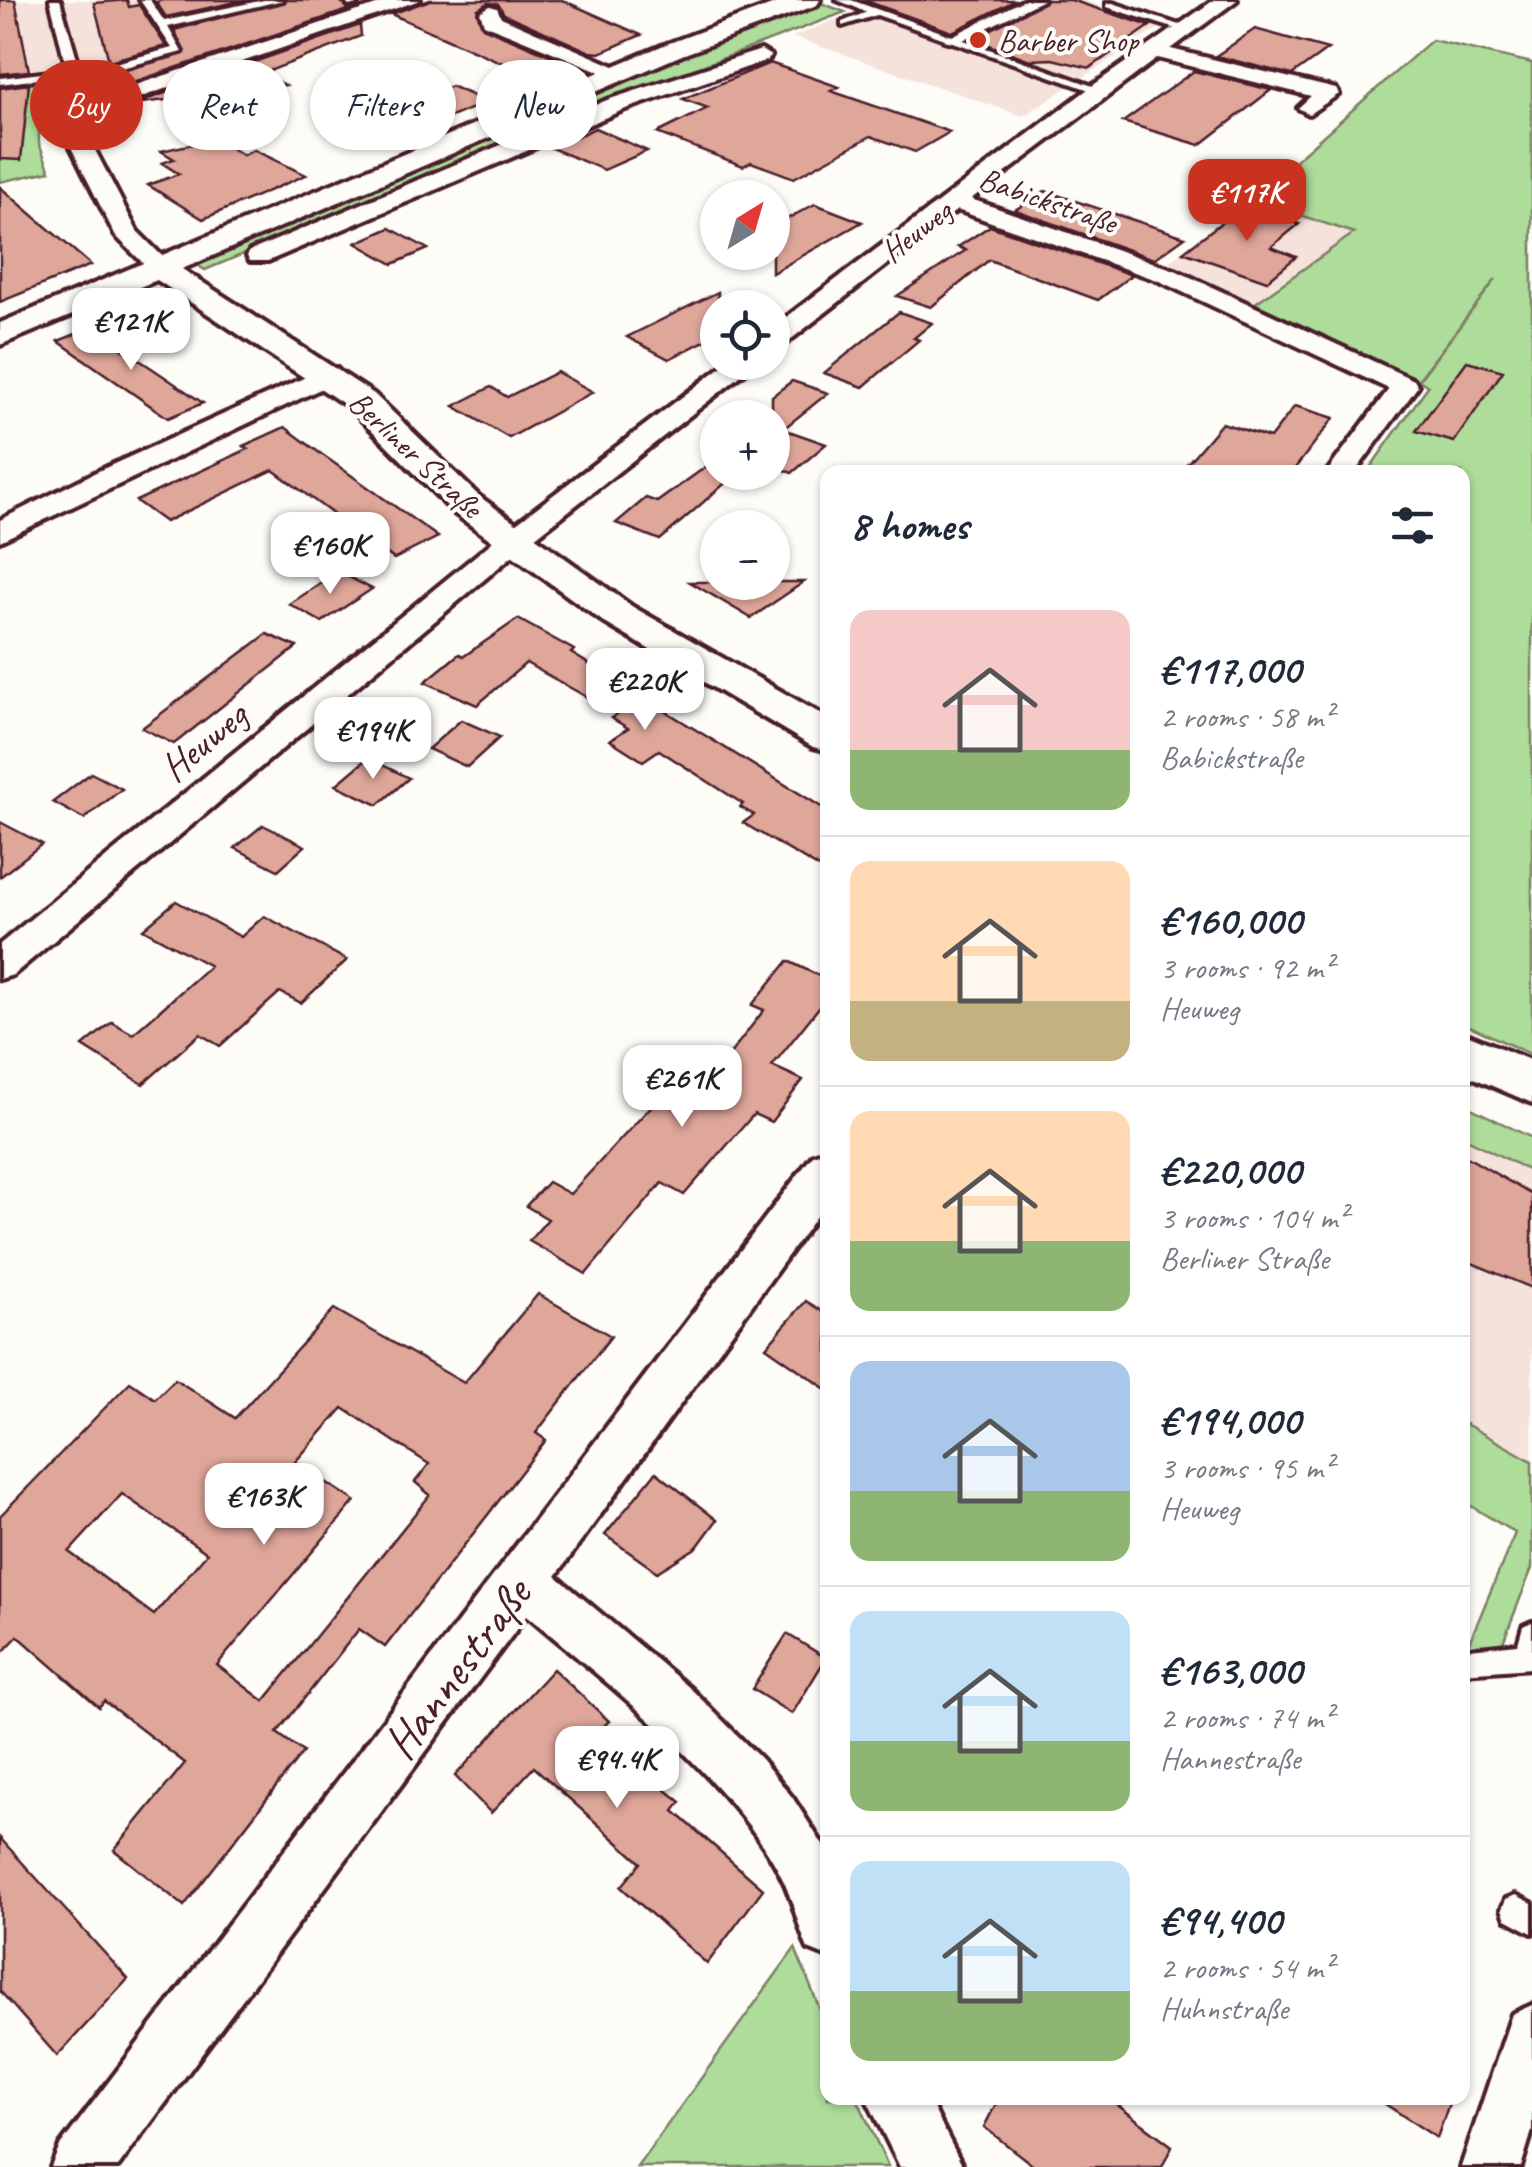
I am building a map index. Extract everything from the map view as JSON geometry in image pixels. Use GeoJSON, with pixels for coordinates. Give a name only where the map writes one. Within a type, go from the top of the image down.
{"type":"FeatureCollection","features":[{"type":"Feature","properties":{"kind":"street"},"geometry":{"type":"LineString","coordinates":[[143,90],[410,0]]}},
{"type":"Feature","properties":{"kind":"street"},"geometry":{"type":"LineString","coordinates":[[0,335],[673,50],[808,0]]}},
{"type":"Feature","properties":{"kind":"street"},"geometry":{"type":"LineString","coordinates":[[952,40],[1036,0]]}},
{"type":"Feature","properties":{"kind":"street","name":"Heuweg"},"geometry":{"type":"LineString","coordinates":[[790,327],[1100,90],[1227,0]]}},
{"type":"Feature","properties":{"kind":"street"},"geometry":{"type":"LineString","coordinates":[[490,12],[490,20],[620,73]]}},
{"type":"Feature","properties":{"kind":"street"},"geometry":{"type":"LineString","coordinates":[[673,50],[720,69]]}},
{"type":"Feature","properties":{"kind":"street"},"geometry":{"type":"LineString","coordinates":[[1156,51],[1328,94],[1309,108]]}},
{"type":"Feature","properties":{"kind":"street"},"geometry":{"type":"LineString","coordinates":[[259,256],[615,105],[760,56]]}},
{"type":"Feature","properties":{"kind":"street","name":"Berliner Straße"},"geometry":{"type":"LineString","coordinates":[[84,150],[127,235],[180,284],[328,375],[362,401],[466,506],[620,615],[820,732]]}},
{"type":"Feature","properties":{"kind":"street","name":"Babickstraße"},"geometry":{"type":"LineString","coordinates":[[954,202],[1166,275],[1405,386],[1346,465]]}},
{"type":"Feature","properties":{"kind":"street"},"geometry":{"type":"LineString","coordinates":[[284,215],[317,232]]}},
{"type":"Feature","properties":{"kind":"street"},"geometry":{"type":"LineString","coordinates":[[0,532],[328,375]]}},
{"type":"Feature","properties":{"kind":"street","name":"Heuweg"},"geometry":{"type":"LineString","coordinates":[[0,965],[513,540],[721,380]]}},
{"type":"Feature","properties":{"kind":"street"},"geometry":{"type":"LineString","coordinates":[[1470,1054],[1532,1083]]}},
{"type":"Feature","properties":{"kind":"street","name":"Hannestraße"},"geometry":{"type":"LineString","coordinates":[[81,2167],[820,1178]]}},
{"type":"Feature","properties":{"kind":"street"},"geometry":{"type":"LineString","coordinates":[[523,1580],[642,1682],[759,1798],[802,1860],[820,1908]]}},
{"type":"Feature","properties":{"kind":"street"},"geometry":{"type":"LineString","coordinates":[[1491,2167],[1532,2034]]}},
{"type":"Feature","properties":{"kind":"street"},"geometry":{"type":"LineString","coordinates":[[900,2105],[933,2167]]}},
{"type":"Feature","properties":{"kind":"lane"},"geometry":{"type":"LineString","coordinates":[[56,0],[72,60]]}},
{"type":"Feature","properties":{"kind":"lane"},"geometry":{"type":"LineString","coordinates":[[136,60],[178,50],[145,0]]}},
{"type":"Feature","properties":{"kind":"lane"},"geometry":{"type":"LineString","coordinates":[[161,26],[278,0]]}},
{"type":"Feature","properties":{"kind":"lane"},"geometry":{"type":"LineString","coordinates":[[842,0],[1100,90]]}},
{"type":"Feature","properties":{"kind":"lane"},"geometry":{"type":"LineString","coordinates":[[1110,5],[1186,28]]}},
{"type":"Feature","properties":{"kind":"lane"},"geometry":{"type":"LineString","coordinates":[[846,24],[874,13]]}},
{"type":"Feature","properties":{"kind":"lane"},"geometry":{"type":"LineString","coordinates":[[0,81],[30,78]]}},
{"type":"Feature","properties":{"kind":"lane"},"geometry":{"type":"LineString","coordinates":[[1470,1662],[1531,1650]]}},
{"type":"Feature","properties":{"kind":"shaded area"},"geometry":{"type":"Polygon","coordinates":[[[0,0],[398,0],[214,60],[163,60],[163,77],[143,83],[143,60],[30,60],[30,101],[0,83],[0,0]]]}},
{"type":"Feature","properties":{"kind":"shaded area"},"geometry":{"type":"Polygon","coordinates":[[[1081,0],[1162,26],[1023,116],[793,37],[859,10],[841,3],[1081,0]]]}},
{"type":"Feature","properties":{"kind":"shaded area"},"geometry":{"type":"Polygon","coordinates":[[[1248,199],[1353,233],[1253,304],[1166,264],[1248,199]]]}},
{"type":"Feature","properties":{"kind":"shaded area"},"geometry":{"type":"Polygon","coordinates":[[[1470,1141],[1532,1172],[1532,1461],[1470,1426],[1470,1141]]]}},
{"type":"Feature","properties":{"kind":"green space"},"geometry":{"type":"Polygon","coordinates":[[[821,3],[845,12],[597,107],[597,88],[821,3]]]}},
{"type":"Feature","properties":{"kind":"green space"},"geometry":{"type":"Polygon","coordinates":[[[1432,40],[1532,63],[1532,1055],[1470,1026],[1470,465],[1372,465],[1428,386],[1419,380],[1496,279],[1418,380],[1254,304],[1354,233],[1251,199],[1432,40]]]}},
{"type":"Feature","properties":{"kind":"green space"},"geometry":{"type":"Polygon","coordinates":[[[30,81],[30,150],[42,150],[50,171],[0,182],[0,83],[30,81]]]}},
{"type":"Feature","properties":{"kind":"green space"},"geometry":{"type":"Polygon","coordinates":[[[476,140],[476,150],[493,150],[205,270],[192,262],[456,150],[476,140]]]}},
{"type":"Feature","properties":{"kind":"green space"},"geometry":{"type":"Polygon","coordinates":[[[1470,1107],[1532,1138],[1532,1172],[1470,1141],[1470,1107]]]}},
{"type":"Feature","properties":{"kind":"green space"},"geometry":{"type":"Polygon","coordinates":[[[1470,1426],[1532,1461],[1532,1568],[1493,1668],[1470,1653],[1470,1640],[1515,1533],[1470,1505],[1470,1426]]]}},
{"type":"Feature","properties":{"kind":"green space"},"geometry":{"type":"Polygon","coordinates":[[[795,1948],[820,2010],[820,2105],[860,2105],[888,2167],[637,2167],[795,1948]]]}},
{"type":"Feature","properties":{"kind":"building"},"geometry":{"type":"Polygon","coordinates":[[[0,0],[15,0],[29,71],[0,74],[0,0]]]}},
{"type":"Feature","properties":{"kind":"building"},"geometry":{"type":"Polygon","coordinates":[[[127,0],[129,7],[139,5],[166,46],[109,60],[94,3],[127,0]]]}},
{"type":"Feature","properties":{"kind":"building"},"geometry":{"type":"Polygon","coordinates":[[[246,0],[166,17],[156,2],[246,0]]]}},
{"type":"Feature","properties":{"kind":"building"},"geometry":{"type":"Polygon","coordinates":[[[287,0],[339,0],[351,9],[199,60],[163,60],[163,72],[143,79],[143,65],[185,53],[174,30],[287,0]]]}},
{"type":"Feature","properties":{"kind":"building"},"geometry":{"type":"Polygon","coordinates":[[[430,0],[562,0],[641,35],[600,53],[590,52],[504,14],[498,4],[488,3],[478,9],[483,27],[561,60],[496,60],[391,14],[430,0]]]}},
{"type":"Feature","properties":{"kind":"building"},"geometry":{"type":"Polygon","coordinates":[[[863,0],[1016,0],[952,32],[863,0]]]}},
{"type":"Feature","properties":{"kind":"building"},"geometry":{"type":"Polygon","coordinates":[[[1046,0],[1071,0],[1150,26],[1090,68],[1052,59],[1030,60],[973,39],[1046,0]]]}},
{"type":"Feature","properties":{"kind":"building"},"geometry":{"type":"Polygon","coordinates":[[[360,25],[361,36],[290,63],[260,60],[360,25]]]}},
{"type":"Feature","properties":{"kind":"building"},"geometry":{"type":"Polygon","coordinates":[[[1255,29],[1328,49],[1292,75],[1216,56],[1255,29]]]}},
{"type":"Feature","properties":{"kind":"building"},"geometry":{"type":"Polygon","coordinates":[[[770,63],[839,87],[831,91],[950,132],[915,152],[871,136],[794,178],[751,162],[743,166],[657,133],[708,108],[683,99],[770,63]]]}},
{"type":"Feature","properties":{"kind":"building"},"geometry":{"type":"Polygon","coordinates":[[[1194,71],[1271,90],[1200,145],[1123,122],[1194,71]]]}},
{"type":"Feature","properties":{"kind":"building"},"geometry":{"type":"Polygon","coordinates":[[[29,84],[21,160],[0,159],[0,88],[29,84]]]}},
{"type":"Feature","properties":{"kind":"building"},"geometry":{"type":"Polygon","coordinates":[[[456,88],[476,97],[476,107],[456,115],[456,88]]]}},
{"type":"Feature","properties":{"kind":"building"},"geometry":{"type":"Polygon","coordinates":[[[163,94],[163,100],[143,101],[163,94]]]}},
{"type":"Feature","properties":{"kind":"building"},"geometry":{"type":"Polygon","coordinates":[[[597,129],[647,151],[604,170],[556,150],[597,150],[597,129]]]}},
{"type":"Feature","properties":{"kind":"building"},"geometry":{"type":"Polygon","coordinates":[[[234,150],[243,155],[254,150],[306,175],[203,219],[148,185],[179,174],[162,163],[174,159],[161,151],[234,150]]]}},
{"type":"Feature","properties":{"kind":"building"},"geometry":{"type":"Polygon","coordinates":[[[0,187],[91,265],[0,302],[0,187]]]}},
{"type":"Feature","properties":{"kind":"building"},"geometry":{"type":"Polygon","coordinates":[[[1045,191],[1185,237],[1154,259],[1015,210],[1045,191]]]}},
{"type":"Feature","properties":{"kind":"building"},"geometry":{"type":"Polygon","coordinates":[[[815,204],[862,222],[790,263],[790,217],[815,204]]]}},
{"type":"Feature","properties":{"kind":"building"},"geometry":{"type":"Polygon","coordinates":[[[1243,206],[1299,224],[1271,247],[1296,257],[1267,281],[1183,252],[1243,206]]]}},
{"type":"Feature","properties":{"kind":"building"},"geometry":{"type":"Polygon","coordinates":[[[990,226],[1132,275],[1098,300],[989,260],[931,307],[897,296],[966,250],[958,247],[990,226]]]}},
{"type":"Feature","properties":{"kind":"building"},"geometry":{"type":"Polygon","coordinates":[[[390,228],[428,249],[393,264],[356,243],[390,228]]]}},
{"type":"Feature","properties":{"kind":"building"},"geometry":{"type":"Polygon","coordinates":[[[700,301],[700,343],[669,359],[627,337],[700,301]]]}},
{"type":"Feature","properties":{"kind":"building"},"geometry":{"type":"Polygon","coordinates":[[[899,312],[932,323],[914,338],[919,340],[863,387],[824,373],[899,312]]]}},
{"type":"Feature","properties":{"kind":"building"},"geometry":{"type":"Polygon","coordinates":[[[91,328],[203,403],[168,418],[58,341],[91,328]]]}},
{"type":"Feature","properties":{"kind":"building"},"geometry":{"type":"Polygon","coordinates":[[[1467,361],[1503,371],[1454,442],[1416,431],[1467,361]]]}},
{"type":"Feature","properties":{"kind":"building"},"geometry":{"type":"Polygon","coordinates":[[[557,372],[593,392],[509,438],[454,406],[491,387],[507,397],[557,372]]]}},
{"type":"Feature","properties":{"kind":"building"},"geometry":{"type":"Polygon","coordinates":[[[792,381],[828,393],[790,423],[790,400],[772,400],[792,381]]]}},
{"type":"Feature","properties":{"kind":"building"},"geometry":{"type":"Polygon","coordinates":[[[1295,406],[1334,418],[1297,465],[1186,465],[1222,423],[1270,438],[1295,406]]]}},
{"type":"Feature","properties":{"kind":"building"},"geometry":{"type":"Polygon","coordinates":[[[285,427],[438,537],[394,559],[273,470],[165,522],[136,501],[248,449],[243,446],[285,427]]]}},
{"type":"Feature","properties":{"kind":"building"},"geometry":{"type":"Polygon","coordinates":[[[790,431],[826,444],[792,473],[790,431]]]}},
{"type":"Feature","properties":{"kind":"building"},"geometry":{"type":"Polygon","coordinates":[[[700,471],[700,490],[717,490],[660,540],[616,523],[646,498],[657,502],[700,471]]]}},
{"type":"Feature","properties":{"kind":"building"},"geometry":{"type":"Polygon","coordinates":[[[339,572],[372,589],[322,622],[289,604],[339,572]]]}},
{"type":"Feature","properties":{"kind":"building"},"geometry":{"type":"Polygon","coordinates":[[[790,582],[804,582],[790,592],[790,582]]]}},
{"type":"Feature","properties":{"kind":"building"},"geometry":{"type":"Polygon","coordinates":[[[720,600],[778,600],[751,618],[720,600]]]}},
{"type":"Feature","properties":{"kind":"building"},"geometry":{"type":"Polygon","coordinates":[[[518,619],[574,650],[571,653],[820,806],[820,868],[743,823],[754,815],[740,807],[743,804],[659,750],[643,761],[610,740],[628,728],[611,718],[617,714],[526,663],[477,705],[425,682],[459,654],[464,656],[518,619]]]}},
{"type":"Feature","properties":{"kind":"building"},"geometry":{"type":"Polygon","coordinates":[[[267,634],[297,647],[174,744],[142,728],[267,634]]]}},
{"type":"Feature","properties":{"kind":"building"},"geometry":{"type":"Polygon","coordinates":[[[461,720],[500,737],[467,767],[428,749],[461,720]]]}},
{"type":"Feature","properties":{"kind":"building"},"geometry":{"type":"Polygon","coordinates":[[[368,758],[409,778],[378,805],[336,785],[368,758]]]}},
{"type":"Feature","properties":{"kind":"building"},"geometry":{"type":"Polygon","coordinates":[[[91,773],[122,789],[84,819],[53,802],[91,773]]]}},
{"type":"Feature","properties":{"kind":"building"},"geometry":{"type":"Polygon","coordinates":[[[0,822],[42,844],[0,877],[0,822]]]}},
{"type":"Feature","properties":{"kind":"building"},"geometry":{"type":"Polygon","coordinates":[[[263,825],[305,846],[278,870],[235,848],[263,825]]]}},
{"type":"Feature","properties":{"kind":"building"},"geometry":{"type":"Polygon","coordinates":[[[176,901],[241,937],[264,916],[347,960],[301,1003],[280,992],[220,1046],[200,1034],[143,1084],[83,1046],[112,1022],[133,1034],[210,966],[143,929],[176,901]]]}},
{"type":"Feature","properties":{"kind":"building"},"geometry":{"type":"Polygon","coordinates":[[[788,961],[820,976],[820,1006],[772,1066],[803,1080],[771,1122],[754,1114],[684,1195],[662,1183],[586,1274],[529,1241],[548,1219],[526,1206],[548,1182],[570,1194],[658,1099],[684,1113],[764,1010],[752,1005],[788,961]]]}},
{"type":"Feature","properties":{"kind":"building"},"geometry":{"type":"Polygon","coordinates":[[[1470,1159],[1532,1195],[1532,1288],[1470,1262],[1470,1159]]]}},
{"type":"Feature","properties":{"kind":"building"},"geometry":{"type":"Polygon","coordinates":[[[538,1294],[611,1336],[536,1433],[546,1440],[385,1647],[359,1629],[277,1733],[303,1752],[184,1906],[114,1850],[185,1763],[104,1701],[99,1707],[18,1636],[0,1655],[0,1516],[130,1382],[155,1399],[175,1379],[235,1418],[334,1309],[464,1383],[538,1294]],[[343,1408],[295,1462],[355,1501],[217,1665],[264,1701],[430,1495],[415,1482],[429,1464],[343,1408]],[[122,1494],[69,1552],[154,1615],[207,1553],[122,1494]]]}},
{"type":"Feature","properties":{"kind":"building"},"geometry":{"type":"Polygon","coordinates":[[[806,1301],[820,1310],[820,1384],[766,1347],[806,1301]]]}},
{"type":"Feature","properties":{"kind":"building"},"geometry":{"type":"Polygon","coordinates":[[[656,1472],[717,1520],[697,1547],[657,1572],[605,1535],[656,1472]]]}},
{"type":"Feature","properties":{"kind":"building"},"geometry":{"type":"Polygon","coordinates":[[[787,1634],[820,1654],[820,1668],[792,1714],[752,1689],[787,1634]]]}},
{"type":"Feature","properties":{"kind":"building"},"geometry":{"type":"Polygon","coordinates":[[[553,1669],[609,1721],[603,1727],[665,1780],[661,1786],[681,1802],[674,1811],[763,1889],[707,1964],[621,1887],[641,1863],[534,1767],[491,1813],[455,1776],[553,1669]]]}},
{"type":"Feature","properties":{"kind":"building"},"geometry":{"type":"Polygon","coordinates":[[[0,1838],[128,1979],[57,2056],[0,1991],[0,1838]]]}},
{"type":"Feature","properties":{"kind":"building"},"geometry":{"type":"Polygon","coordinates":[[[995,2105],[1117,2105],[1172,2146],[1162,2167],[1035,2167],[984,2127],[995,2105]]]}},
{"type":"Feature","properties":{"kind":"building"},"geometry":{"type":"Polygon","coordinates":[[[1387,2105],[1449,2105],[1437,2138],[1387,2105]]]}},
{"type":"Feature","properties":{"kind":"place","name":"Barber Shop"},"geometry":{"type":"Point","coordinates":[978,40]}}]}
